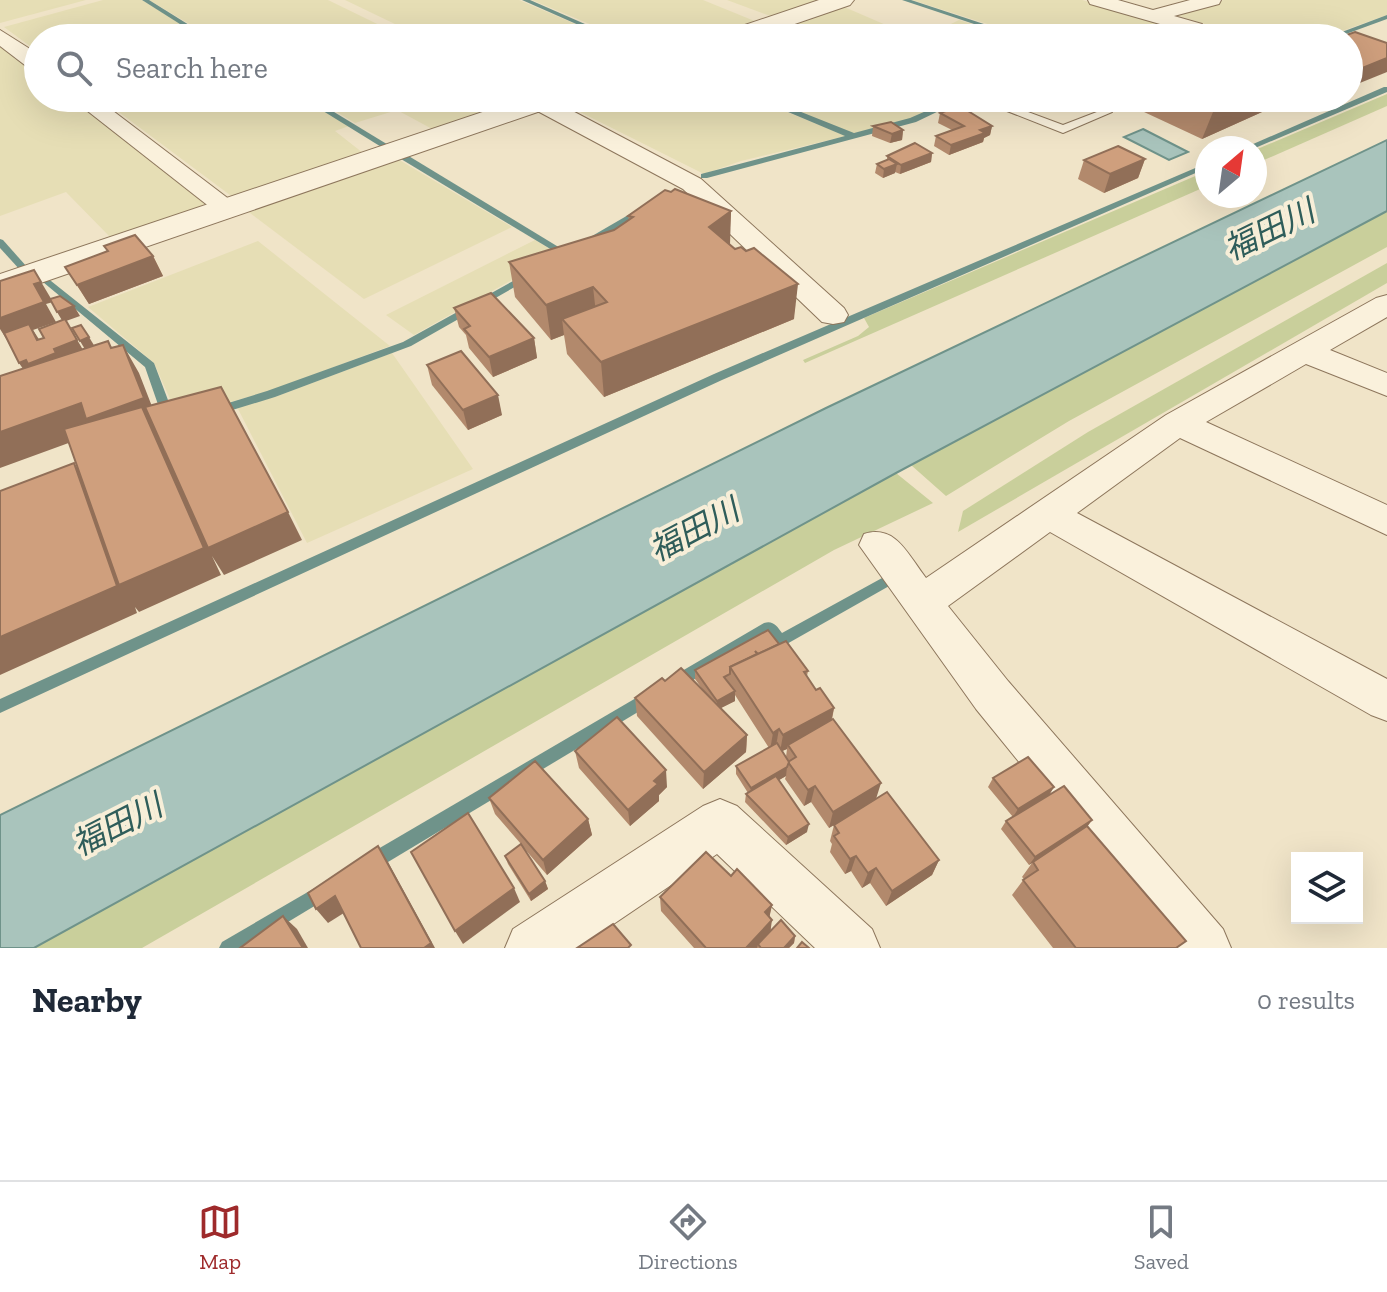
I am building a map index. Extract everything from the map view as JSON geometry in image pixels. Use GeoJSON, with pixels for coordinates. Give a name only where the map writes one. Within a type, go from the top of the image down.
{"type":"FeatureCollection","features":[{"type":"Feature","properties":{"kind":"street"},"geometry":{"type":"LineString","coordinates":[[771,24],[842,0]]}},
{"type":"Feature","properties":{"kind":"street"},"geometry":{"type":"LineString","coordinates":[[1097,0],[1181,24]]}},
{"type":"Feature","properties":{"kind":"street"},"geometry":{"type":"LineString","coordinates":[[1152,16],[1212,0]]}},
{"type":"Feature","properties":{"kind":"street"},"geometry":{"type":"LineString","coordinates":[[0,36],[24,54]]}},
{"type":"Feature","properties":{"kind":"street"},"geometry":{"type":"LineString","coordinates":[[101,112],[229,209]]}},
{"type":"Feature","properties":{"kind":"street"},"geometry":{"type":"LineString","coordinates":[[0,286],[510,112]]}},
{"type":"Feature","properties":{"kind":"street"},"geometry":{"type":"LineString","coordinates":[[566,112],[692,184],[833,315]]}},
{"type":"Feature","properties":{"kind":"street"},"geometry":{"type":"LineString","coordinates":[[922,602],[1178,423],[1387,304]]}},
{"type":"Feature","properties":{"kind":"street"},"geometry":{"type":"LineString","coordinates":[[1305,351],[1387,385]]}},
{"type":"Feature","properties":{"kind":"street"},"geometry":{"type":"LineString","coordinates":[[1178,423],[1387,521]]}},
{"type":"Feature","properties":{"kind":"street"},"geometry":{"type":"LineString","coordinates":[[1048,514],[1387,701]]}},
{"type":"Feature","properties":{"kind":"street"},"geometry":{"type":"LineString","coordinates":[[878,545],[992,695],[1204,948]]}},
{"type":"Feature","properties":{"kind":"street"},"geometry":{"type":"LineString","coordinates":[[532,948],[720,823],[853,948]]}},
{"type":"Feature","properties":{"kind":"lane"},"geometry":{"type":"LineString","coordinates":[[1017,112],[1063,129],[1106,112]]}},
{"type":"Feature","properties":{"kind":"shaded area"},"geometry":{"type":"Polygon","coordinates":[[[0,0],[86,0],[0,23],[0,0]]]}},
{"type":"Feature","properties":{"kind":"shaded area"},"geometry":{"type":"Polygon","coordinates":[[[103,0],[142,0],[182,24],[24,24],[24,42],[4,27],[103,0]]]}},
{"type":"Feature","properties":{"kind":"shaded area"},"geometry":{"type":"Polygon","coordinates":[[[149,0],[328,0],[377,24],[189,24],[149,0]]]}},
{"type":"Feature","properties":{"kind":"shaded area"},"geometry":{"type":"Polygon","coordinates":[[[345,0],[519,0],[575,24],[395,24],[345,0]]]}},
{"type":"Feature","properties":{"kind":"shaded area"},"geometry":{"type":"Polygon","coordinates":[[[532,0],[703,0],[757,22],[751,24],[589,24],[532,0]]]}},
{"type":"Feature","properties":{"kind":"shaded area"},"geometry":{"type":"Polygon","coordinates":[[[727,0],[824,0],[773,17],[727,0]]]}},
{"type":"Feature","properties":{"kind":"shaded area"},"geometry":{"type":"Polygon","coordinates":[[[912,0],[1082,0],[1166,24],[987,24],[912,0]]]}},
{"type":"Feature","properties":{"kind":"shaded area"},"geometry":{"type":"Polygon","coordinates":[[[1224,0],[1387,0],[1387,15],[1362,24],[1205,24],[1173,14],[1224,0]]]}},
{"type":"Feature","properties":{"kind":"shaded area"},"geometry":{"type":"Polygon","coordinates":[[[842,6],[884,24],[795,24],[842,6]]]}},
{"type":"Feature","properties":{"kind":"shaded area"},"geometry":{"type":"Polygon","coordinates":[[[959,20],[972,24],[951,24],[959,20]]]}},
{"type":"Feature","properties":{"kind":"shaded area"},"geometry":{"type":"Polygon","coordinates":[[[0,43],[24,61],[24,112],[89,112],[205,203],[200,209],[112,239],[66,192],[0,216],[0,43]]]}},
{"type":"Feature","properties":{"kind":"shaded area"},"geometry":{"type":"Polygon","coordinates":[[[119,112],[326,112],[349,126],[335,131],[363,153],[234,198],[119,112]]]}},
{"type":"Feature","properties":{"kind":"shaded area"},"geometry":{"type":"Polygon","coordinates":[[[337,112],[391,112],[355,123],[337,112]]]}},
{"type":"Feature","properties":{"kind":"shaded area"},"geometry":{"type":"Polygon","coordinates":[[[401,112],[489,112],[434,130],[401,112]]]}},
{"type":"Feature","properties":{"kind":"shaded area"},"geometry":{"type":"Polygon","coordinates":[[[580,112],[787,112],[846,136],[741,161],[704,174],[580,112]]]}},
{"type":"Feature","properties":{"kind":"shaded area"},"geometry":{"type":"Polygon","coordinates":[[[796,112],[927,112],[912,119],[851,134],[796,112]]]}},
{"type":"Feature","properties":{"kind":"shaded area"},"geometry":{"type":"Polygon","coordinates":[[[396,158],[512,227],[364,299],[246,210],[396,158]]]}},
{"type":"Feature","properties":{"kind":"shaded area"},"geometry":{"type":"Polygon","coordinates":[[[535,240],[558,254],[414,335],[386,315],[535,240]]]}},
{"type":"Feature","properties":{"kind":"shaded area"},"geometry":{"type":"Polygon","coordinates":[[[258,241],[390,346],[273,390],[178,417],[154,363],[88,307],[258,241]]]}},
{"type":"Feature","properties":{"kind":"shaded area"},"geometry":{"type":"Polygon","coordinates":[[[392,353],[473,469],[307,543],[237,407],[275,397],[392,353]]]}},
{"type":"Feature","properties":{"kind":"green space"},"geometry":{"type":"Polygon","coordinates":[[[1387,94],[1387,106],[1267,159],[1267,145],[1345,112],[1363,112],[1363,104],[1387,94]]]}},
{"type":"Feature","properties":{"kind":"green space"},"geometry":{"type":"Polygon","coordinates":[[[1195,176],[1195,191],[805,363],[803,360],[858,336],[869,327],[864,318],[1195,176]]]}},
{"type":"Feature","properties":{"kind":"green space"},"geometry":{"type":"Polygon","coordinates":[[[1387,211],[1387,247],[1069,421],[946,496],[911,465],[1387,211]]]}},
{"type":"Feature","properties":{"kind":"green space"},"geometry":{"type":"Polygon","coordinates":[[[1387,263],[1387,283],[958,532],[963,511],[1088,432],[1387,263]]]}},
{"type":"Feature","properties":{"kind":"green space"},"geometry":{"type":"Polygon","coordinates":[[[896,473],[933,503],[834,550],[142,948],[34,948],[896,473]]]}},
{"type":"Feature","properties":{"kind":"water"},"geometry":{"type":"Polygon","coordinates":[[[1143,129],[1188,152],[1169,160],[1124,137],[1143,129]]]}},
{"type":"Feature","properties":{"kind":"water","name":"福田川"},"geometry":{"type":"Polygon","coordinates":[[[1387,140],[1387,211],[896,473],[34,948],[0,948],[0,815],[826,408],[1245,208],[1267,208],[1267,197],[1387,140]]]}},
{"type":"Feature","properties":{"kind":"building"},"geometry":{"type":"Polygon","coordinates":[[[1363,35],[1387,43],[1387,58],[1363,68],[1363,35]]]}},
{"type":"Feature","properties":{"kind":"building"},"geometry":{"type":"Polygon","coordinates":[[[970,112],[992,126],[980,130],[985,133],[951,145],[936,136],[964,126],[940,113],[970,112]]]}},
{"type":"Feature","properties":{"kind":"building"},"geometry":{"type":"Polygon","coordinates":[[[891,122],[903,130],[892,134],[873,126],[891,122]]]}},
{"type":"Feature","properties":{"kind":"building"},"geometry":{"type":"Polygon","coordinates":[[[915,143],[932,153],[901,165],[887,156],[915,143]]]}},
{"type":"Feature","properties":{"kind":"building"},"geometry":{"type":"Polygon","coordinates":[[[1118,146],[1145,159],[1110,174],[1084,160],[1118,146]]]}},
{"type":"Feature","properties":{"kind":"building"},"geometry":{"type":"Polygon","coordinates":[[[889,159],[897,164],[884,169],[877,164],[889,159]]]}},
{"type":"Feature","properties":{"kind":"building"},"geometry":{"type":"Polygon","coordinates":[[[675,189],[731,211],[709,227],[735,249],[741,247],[746,251],[754,248],[798,284],[601,362],[562,319],[607,302],[593,287],[546,305],[509,262],[614,230],[665,190],[671,192],[675,189]]]}},
{"type":"Feature","properties":{"kind":"building"},"geometry":{"type":"Polygon","coordinates":[[[135,235],[153,256],[77,285],[65,267],[108,251],[104,246],[135,235]]]}},
{"type":"Feature","properties":{"kind":"building"},"geometry":{"type":"Polygon","coordinates":[[[34,270],[41,282],[34,284],[44,302],[0,318],[0,281],[34,270]]]}},
{"type":"Feature","properties":{"kind":"building"},"geometry":{"type":"Polygon","coordinates":[[[491,293],[534,338],[489,357],[464,329],[470,326],[454,308],[491,293]]]}},
{"type":"Feature","properties":{"kind":"building"},"geometry":{"type":"Polygon","coordinates":[[[60,296],[74,306],[57,312],[50,299],[60,296]]]}},
{"type":"Feature","properties":{"kind":"building"},"geometry":{"type":"Polygon","coordinates":[[[65,319],[77,340],[54,349],[56,353],[28,364],[26,360],[19,363],[4,333],[29,324],[37,340],[44,338],[39,329],[65,319]]]}},
{"type":"Feature","properties":{"kind":"building"},"geometry":{"type":"Polygon","coordinates":[[[81,325],[89,337],[80,341],[72,328],[81,325]]]}},
{"type":"Feature","properties":{"kind":"building"},"geometry":{"type":"Polygon","coordinates":[[[108,341],[111,348],[123,345],[144,398],[86,419],[81,403],[0,432],[0,376],[108,341]]]}},
{"type":"Feature","properties":{"kind":"building"},"geometry":{"type":"Polygon","coordinates":[[[461,351],[498,395],[463,410],[427,365],[461,351]]]}},
{"type":"Feature","properties":{"kind":"building"},"geometry":{"type":"Polygon","coordinates":[[[221,387],[288,512],[208,548],[145,407],[221,387]]]}},
{"type":"Feature","properties":{"kind":"building"},"geometry":{"type":"Polygon","coordinates":[[[142,407],[204,548],[119,585],[64,429],[142,407]]]}},
{"type":"Feature","properties":{"kind":"building"},"geometry":{"type":"Polygon","coordinates":[[[74,463],[117,586],[0,637],[0,491],[74,463]]]}},
{"type":"Feature","properties":{"kind":"building"},"geometry":{"type":"Polygon","coordinates":[[[768,630],[779,644],[758,654],[755,651],[757,654],[730,667],[730,674],[724,677],[735,691],[717,701],[695,670],[768,630]]]}},
{"type":"Feature","properties":{"kind":"building"},"geometry":{"type":"Polygon","coordinates":[[[786,641],[808,671],[804,672],[816,690],[820,688],[834,708],[783,735],[779,729],[773,733],[730,667],[786,641]]]}},
{"type":"Feature","properties":{"kind":"building"},"geometry":{"type":"Polygon","coordinates":[[[681,668],[747,735],[704,772],[635,698],[681,668]]]}},
{"type":"Feature","properties":{"kind":"building"},"geometry":{"type":"Polygon","coordinates":[[[617,717],[666,770],[654,781],[658,784],[628,810],[575,751],[617,717]]]}},
{"type":"Feature","properties":{"kind":"building"},"geometry":{"type":"Polygon","coordinates":[[[833,719],[881,783],[833,812],[815,786],[808,790],[788,762],[796,757],[788,745],[833,719]]]}},
{"type":"Feature","properties":{"kind":"building"},"geometry":{"type":"Polygon","coordinates":[[[777,743],[789,762],[787,767],[751,788],[736,766],[777,743]]]}},
{"type":"Feature","properties":{"kind":"building"},"geometry":{"type":"Polygon","coordinates":[[[1028,757],[1054,787],[1018,809],[993,778],[1028,757]]]}},
{"type":"Feature","properties":{"kind":"building"},"geometry":{"type":"Polygon","coordinates":[[[535,761],[588,819],[543,860],[489,798],[535,761]]]}},
{"type":"Feature","properties":{"kind":"building"},"geometry":{"type":"Polygon","coordinates":[[[776,776],[809,824],[788,837],[746,794],[776,776]]]}},
{"type":"Feature","properties":{"kind":"building"},"geometry":{"type":"Polygon","coordinates":[[[1064,786],[1092,820],[1035,857],[1006,821],[1064,786]]]}},
{"type":"Feature","properties":{"kind":"building"},"geometry":{"type":"Polygon","coordinates":[[[887,792],[939,860],[892,891],[876,868],[868,873],[856,856],[850,859],[834,836],[839,833],[834,825],[887,792]]]}},
{"type":"Feature","properties":{"kind":"building"},"geometry":{"type":"Polygon","coordinates":[[[468,813],[514,888],[455,931],[411,852],[468,813]]]}},
{"type":"Feature","properties":{"kind":"building"},"geometry":{"type":"Polygon","coordinates":[[[1087,826],[1186,941],[1176,948],[1076,948],[1023,880],[1038,870],[1033,862],[1087,826]]]}},
{"type":"Feature","properties":{"kind":"building"},"geometry":{"type":"Polygon","coordinates":[[[521,844],[545,881],[529,894],[505,856],[521,844]]]}},
{"type":"Feature","properties":{"kind":"building"},"geometry":{"type":"Polygon","coordinates":[[[378,846],[431,943],[424,948],[361,948],[335,896],[316,909],[308,893],[378,846]]]}},
{"type":"Feature","properties":{"kind":"building"},"geometry":{"type":"Polygon","coordinates":[[[706,852],[731,876],[737,869],[772,905],[765,912],[772,920],[746,948],[706,948],[660,897],[706,852]]]}},
{"type":"Feature","properties":{"kind":"building"},"geometry":{"type":"Polygon","coordinates":[[[283,916],[303,948],[240,948],[283,916]]]}},
{"type":"Feature","properties":{"kind":"building"},"geometry":{"type":"Polygon","coordinates":[[[781,920],[795,936],[784,948],[761,948],[758,944],[781,920]]]}},
{"type":"Feature","properties":{"kind":"building"},"geometry":{"type":"Polygon","coordinates":[[[613,924],[631,945],[628,948],[577,948],[613,924]]]}},
{"type":"Feature","properties":{"kind":"waterway"},"geometry":{"type":"LineString","coordinates":[[145,0],[184,24]]}},
{"type":"Feature","properties":{"kind":"waterway"},"geometry":{"type":"LineString","coordinates":[[525,0],[581,24]]}},
{"type":"Feature","properties":{"kind":"waterway"},"geometry":{"type":"LineString","coordinates":[[905,0],[980,24]]}},
{"type":"Feature","properties":{"kind":"waterway"},"geometry":{"type":"LineString","coordinates":[[1363,26],[1387,17]]}},
{"type":"Feature","properties":{"kind":"waterway"},"geometry":{"type":"LineString","coordinates":[[1188,21],[1195,24]]}},
{"type":"Feature","properties":{"kind":"waterway"},"geometry":{"type":"LineString","coordinates":[[1363,99],[1387,89]]}},
{"type":"Feature","properties":{"kind":"waterway"},"geometry":{"type":"LineString","coordinates":[[329,112],[386,146]]}},
{"type":"Feature","properties":{"kind":"waterway"},"geometry":{"type":"LineString","coordinates":[[794,112],[853,136]]}},
{"type":"Feature","properties":{"kind":"waterway"},"geometry":{"type":"LineString","coordinates":[[704,176],[913,120],[931,112]]}},
{"type":"Feature","properties":{"kind":"waterway"},"geometry":{"type":"LineString","coordinates":[[1267,140],[1333,112]]}},
{"type":"Feature","properties":{"kind":"waterway"},"geometry":{"type":"LineString","coordinates":[[404,157],[565,254]]}},
{"type":"Feature","properties":{"kind":"waterway"},"geometry":{"type":"LineString","coordinates":[[0,706],[718,377],[1195,170]]}},
{"type":"Feature","properties":{"kind":"waterway"},"geometry":{"type":"LineString","coordinates":[[585,243],[642,210]]}},
{"type":"Feature","properties":{"kind":"waterway"},"geometry":{"type":"LineString","coordinates":[[0,242],[24,269]]}},
{"type":"Feature","properties":{"kind":"waterway"},"geometry":{"type":"LineString","coordinates":[[216,411],[407,344],[524,278]]}},
{"type":"Feature","properties":{"kind":"waterway"},"geometry":{"type":"LineString","coordinates":[[46,280],[150,365],[168,416]]}},
{"type":"Feature","properties":{"kind":"waterway"},"geometry":{"type":"LineString","coordinates":[[675,683],[769,627],[780,641],[893,577]]}},
{"type":"Feature","properties":{"kind":"waterway"},"geometry":{"type":"LineString","coordinates":[[372,862],[648,698]]}},
{"type":"Feature","properties":{"kind":"waterway"},"geometry":{"type":"LineString","coordinates":[[228,948],[325,890]]}}]}
